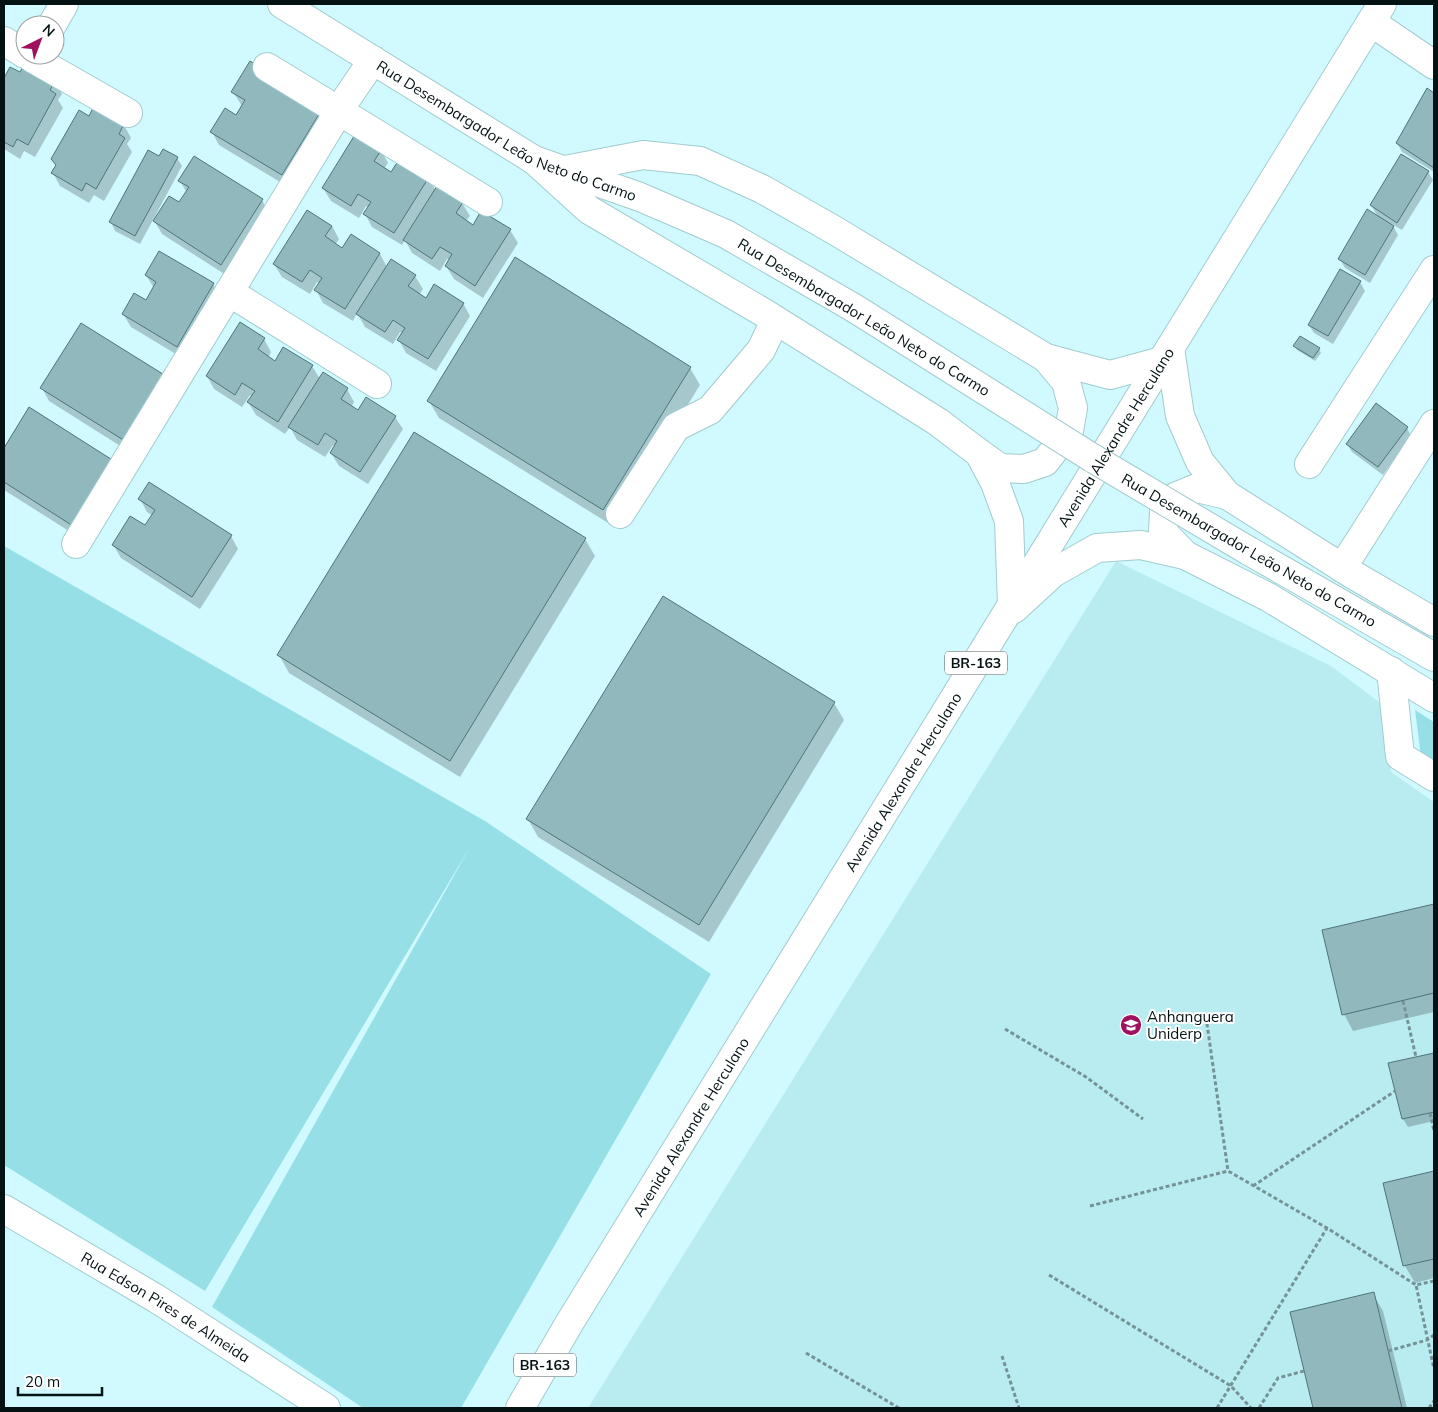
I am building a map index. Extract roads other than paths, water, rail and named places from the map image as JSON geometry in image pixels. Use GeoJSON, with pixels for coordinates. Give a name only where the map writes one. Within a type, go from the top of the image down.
{"type":"FeatureCollection","features":[{"type":"Feature","properties":{"kind":"main road"},"geometry":{"type":"LineString","coordinates":[[58,15],[64,4]]}},
{"type":"Feature","properties":{"kind":"main road","name":"Rua Desembargador Leão Neto do Carmo"},"geometry":{"type":"LineString","coordinates":[[282,4],[534,160],[640,197],[726,234],[854,308],[1094,460],[1248,551],[1434,657]]}},
{"type":"Feature","properties":{"kind":"main road"},"geometry":{"type":"LineString","coordinates":[[1377,13],[1434,65]]}},
{"type":"Feature","properties":{"kind":"main road","name":"Avenida Alexandre Herculano"},"geometry":{"type":"LineString","coordinates":[[520,1408],[570,1322],[1377,13]]}},
{"type":"Feature","properties":{"kind":"main road"},"geometry":{"type":"LineString","coordinates":[[4,41],[15,47]]}},
{"type":"Feature","properties":{"kind":"main road"},"geometry":{"type":"LineString","coordinates":[[76,544],[347,98],[373,60]]}},
{"type":"Feature","properties":{"kind":"main road"},"geometry":{"type":"LineString","coordinates":[[46,65],[128,114]]}},
{"type":"Feature","properties":{"kind":"main road"},"geometry":{"type":"LineString","coordinates":[[267,67],[488,202]]}},
{"type":"Feature","properties":{"kind":"main road"},"geometry":{"type":"LineString","coordinates":[[565,170],[642,156],[700,161],[762,189],[1046,358],[1110,375],[1166,355],[1180,416],[1200,462],[1227,495],[1342,568],[1434,622]]}},
{"type":"Feature","properties":{"kind":"main road"},"geometry":{"type":"LineString","coordinates":[[534,160],[589,210],[776,321],[938,422],[1000,468],[1024,469],[1044,462],[1069,431],[1073,408],[1066,382],[1046,358]]}},
{"type":"Feature","properties":{"kind":"main road"},"geometry":{"type":"LineString","coordinates":[[1308,464],[1434,270]]}},
{"type":"Feature","properties":{"kind":"main road"},"geometry":{"type":"LineString","coordinates":[[229,292],[377,384]]}},
{"type":"Feature","properties":{"kind":"main road"},"geometry":{"type":"LineString","coordinates":[[620,514],[676,427],[710,410],[761,350],[776,321]]}},
{"type":"Feature","properties":{"kind":"main road"},"geometry":{"type":"LineString","coordinates":[[1342,568],[1434,424]]}},
{"type":"Feature","properties":{"kind":"main road"},"geometry":{"type":"LineString","coordinates":[[979,453],[995,483],[1009,521],[1008,612]]}},
{"type":"Feature","properties":{"kind":"main road"},"geometry":{"type":"LineString","coordinates":[[1185,555],[1163,532],[1164,512],[1175,497],[1196,488],[1227,495]]}},
{"type":"Feature","properties":{"kind":"main road"},"geometry":{"type":"LineString","coordinates":[[1008,612],[1053,573],[1097,548],[1141,545],[1185,555],[1268,597],[1434,698]]}},
{"type":"Feature","properties":{"kind":"main road"},"geometry":{"type":"LineString","coordinates":[[1391,672],[1400,756],[1434,777]]}},
{"type":"Feature","properties":{"kind":"main road","name":"Rua Edson Pires de Almeida"},"geometry":{"type":"LineString","coordinates":[[4,1209],[157,1299],[326,1408]]}},
{"type":"Feature","properties":{"kind":"place","name":"Anhanguera Uniderp"},"geometry":{"type":"Point","coordinates":[1131,1025]}}]}
